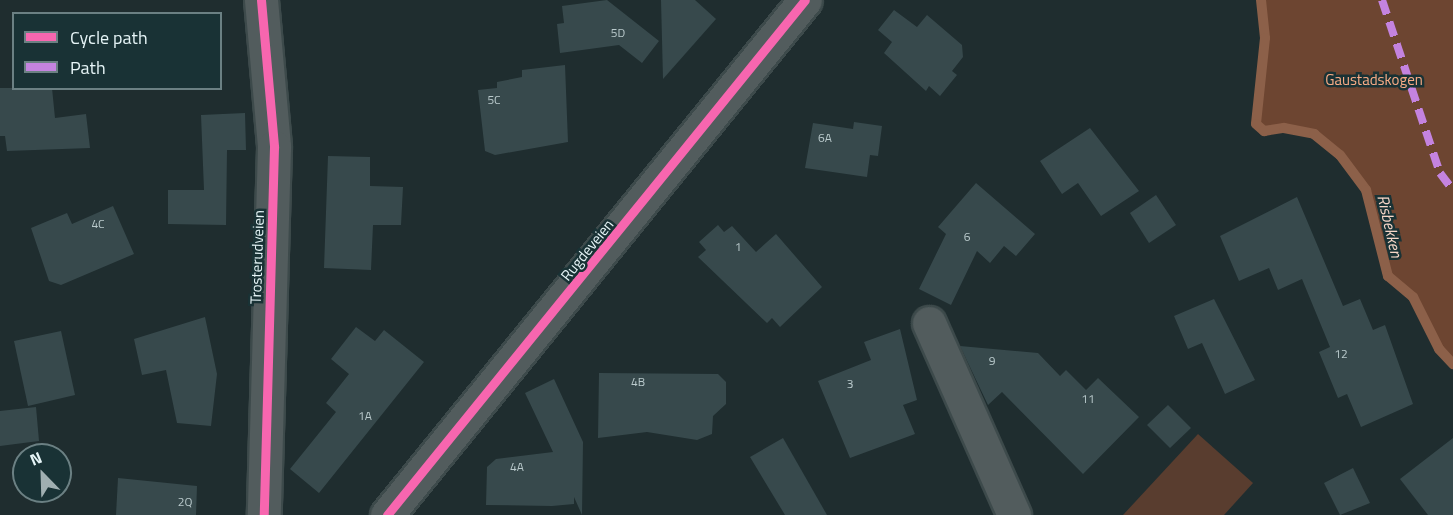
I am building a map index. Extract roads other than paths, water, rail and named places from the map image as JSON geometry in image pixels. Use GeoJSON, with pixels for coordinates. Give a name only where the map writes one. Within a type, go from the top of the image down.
{"type":"FeatureCollection","features":[{"type":"Feature","properties":{"kind":"street","name":"Trosterudveien"},"geometry":{"type":"LineString","coordinates":[[261,0],[274,147],[264,515]]}},
{"type":"Feature","properties":{"kind":"street","name":"Rugdeveien"},"geometry":{"type":"LineString","coordinates":[[387,515],[806,0]]}},
{"type":"Feature","properties":{"kind":"street"},"geometry":{"type":"LineString","coordinates":[[929,323],[1014,515]]}},
{"type":"Feature","properties":{"kind":"waterway","name":"Risbekken"},"geometry":{"type":"LineString","coordinates":[[1261,0],[1265,38],[1256,124],[1264,131],[1284,128],[1314,134],[1340,155],[1366,190],[1388,276],[1413,297],[1439,349],[1453,364]]}},
{"type":"Feature","properties":{"kind":"park label","name":"Gaustadskogen"},"geometry":{"type":"Point","coordinates":[1374,80]}}]}
